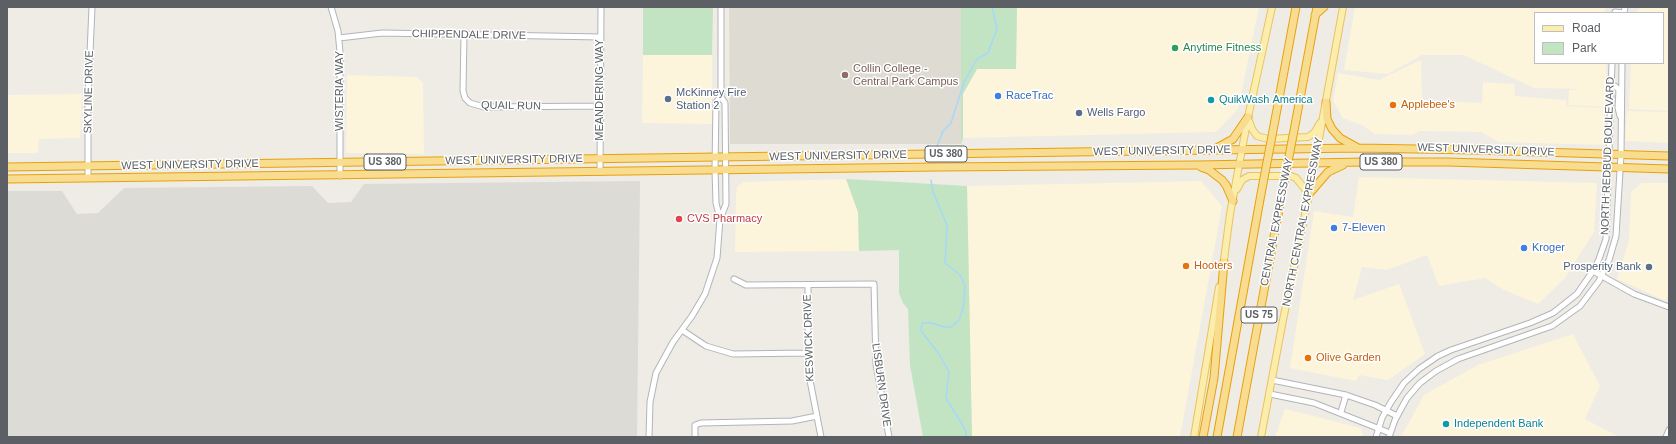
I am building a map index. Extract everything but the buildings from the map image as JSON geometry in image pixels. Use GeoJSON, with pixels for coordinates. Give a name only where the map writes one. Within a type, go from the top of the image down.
{"type":"FeatureCollection","features":[{"type":"Feature","properties":{"kind":"highway"},"geometry":{"type":"LineString","coordinates":[[1288,49],[1293,7]]}},
{"type":"Feature","properties":{"kind":"highway","name":"CENTRAL EXPRESSWAY"},"geometry":{"type":"LineString","coordinates":[[1217,437],[1296,7]]}},
{"type":"Feature","properties":{"kind":"highway","name":"CENTRAL EXPRESSWAY"},"geometry":{"type":"LineString","coordinates":[[1237,437],[1317,7]]}},
{"type":"Feature","properties":{"kind":"highway"},"geometry":{"type":"LineString","coordinates":[[1315,16],[1324,7]]}},
{"type":"Feature","properties":{"kind":"highway"},"geometry":{"type":"LineString","coordinates":[[1326,102],[1327,119],[1332,129],[1340,138],[1358,148]]}},
{"type":"Feature","properties":{"kind":"highway"},"geometry":{"type":"LineString","coordinates":[[1210,151],[1233,139],[1248,117]]}},
{"type":"Feature","properties":{"kind":"highway","name":"WEST UNIVERSITY DRIVE"},"geometry":{"type":"LineString","coordinates":[[7,167],[1242,151],[1358,148],[1468,149],[1669,156]]}},
{"type":"Feature","properties":{"kind":"highway"},"geometry":{"type":"LineString","coordinates":[[1116,152],[1117,165]]}},
{"type":"Feature","properties":{"kind":"highway","name":"WEST UNIVERSITY DRIVE"},"geometry":{"type":"LineString","coordinates":[[7,179],[88,177],[340,176],[725,169],[1197,165],[1349,162],[1448,162],[1669,169]]}},
{"type":"Feature","properties":{"kind":"highway"},"geometry":{"type":"LineString","coordinates":[[1309,194],[1328,172],[1349,162]]}},
{"type":"Feature","properties":{"kind":"highway"},"geometry":{"type":"LineString","coordinates":[[1197,165],[1209,170],[1222,180],[1233,201]]}},
{"type":"Feature","properties":{"kind":"highway"},"geometry":{"type":"LineString","coordinates":[[1203,437],[1214,378],[1224,262]]}},
{"type":"Feature","properties":{"kind":"main road"},"geometry":{"type":"LineString","coordinates":[[1194,437],[1239,164],[1272,7]]}},
{"type":"Feature","properties":{"kind":"main road","name":"NORTH CENTRAL EXPRESSWAY"},"geometry":{"type":"LineString","coordinates":[[1262,437],[1318,149],[1343,7]]}},
{"type":"Feature","properties":{"kind":"main road"},"geometry":{"type":"LineString","coordinates":[[1248,117],[1252,129],[1257,136],[1274,139],[1308,137],[1314,133],[1324,117]]}},
{"type":"Feature","properties":{"kind":"main road"},"geometry":{"type":"LineString","coordinates":[[1233,201],[1242,180],[1253,175],[1294,176],[1309,194]]}},
{"type":"Feature","properties":{"kind":"street","name":"SKYLINE DRIVE"},"geometry":{"type":"LineString","coordinates":[[88,177],[89,83],[92,7]]}},
{"type":"Feature","properties":{"kind":"street","name":"WISTERIA WAY"},"geometry":{"type":"LineString","coordinates":[[331,7],[338,38],[340,58],[340,176]]}},
{"type":"Feature","properties":{"kind":"street","name":"MEANDERING WAY"},"geometry":{"type":"LineString","coordinates":[[600,172],[601,7]]}},
{"type":"Feature","properties":{"kind":"street"},"geometry":{"type":"LineString","coordinates":[[649,437],[650,402],[656,373],[673,342],[705,294],[717,258],[720,219],[726,204],[725,103],[721,97],[721,7]]}},
{"type":"Feature","properties":{"kind":"street","name":"CHIPPENDALE DRIVE"},"geometry":{"type":"LineString","coordinates":[[338,38],[382,33],[600,37]]}},
{"type":"Feature","properties":{"kind":"street","name":"QUAIL RUN"},"geometry":{"type":"LineString","coordinates":[[464,35],[463,91],[465,98],[470,103],[484,107],[600,106]]}},
{"type":"Feature","properties":{"kind":"street","name":"NORTH REDBUD BOULEVARD"},"geometry":{"type":"LineString","coordinates":[[1376,437],[1378,428],[1386,410],[1408,378],[1431,360],[1451,350],[1535,322],[1553,313],[1576,294],[1593,271],[1606,239],[1612,64]]}},
{"type":"Feature","properties":{"kind":"street","name":"NORTH REDBUD BOULEVARD"},"geometry":{"type":"LineString","coordinates":[[1390,435],[1397,416],[1411,393],[1436,371],[1458,359],[1536,332],[1557,323],[1583,302],[1602,276],[1614,248],[1616,236],[1621,167],[1622,64]]}},
{"type":"Feature","properties":{"kind":"street"},"geometry":{"type":"LineString","coordinates":[[1610,85],[1615,86],[1619,90],[1618,108],[1622,122]]}},
{"type":"Feature","properties":{"kind":"street"},"geometry":{"type":"LineString","coordinates":[[720,219],[716,203],[715,158],[716,102],[721,97]]}},
{"type":"Feature","properties":{"kind":"street"},"geometry":{"type":"LineString","coordinates":[[1593,271],[1634,294],[1669,307]]}},
{"type":"Feature","properties":{"kind":"street"},"geometry":{"type":"LineString","coordinates":[[734,279],[746,286],[808,285]]}},
{"type":"Feature","properties":{"kind":"street","name":"LISBURN DRIVE"},"geometry":{"type":"LineString","coordinates":[[808,285],[874,284],[876,364],[889,437]]}},
{"type":"Feature","properties":{"kind":"street","name":"KESWICK DRIVE"},"geometry":{"type":"LineString","coordinates":[[808,285],[808,370],[820,437]]}},
{"type":"Feature","properties":{"kind":"street"},"geometry":{"type":"LineString","coordinates":[[682,330],[706,346],[733,354],[807,353]]}},
{"type":"Feature","properties":{"kind":"street"},"geometry":{"type":"LineString","coordinates":[[1272,380],[1346,395],[1386,410],[1397,416]]}},
{"type":"Feature","properties":{"kind":"street"},"geometry":{"type":"LineString","coordinates":[[1270,394],[1305,400],[1341,412],[1378,428],[1390,435]]}},
{"type":"Feature","properties":{"kind":"street"},"geometry":{"type":"LineString","coordinates":[[1341,412],[1346,395]]}},
{"type":"Feature","properties":{"kind":"street"},"geometry":{"type":"LineString","coordinates":[[695,437],[695,425],[701,423],[792,421],[817,416]]}},
{"type":"Feature","properties":{"kind":"street"},"geometry":{"type":"LineString","coordinates":[[1666,437],[1669,430]]}},
{"type":"Feature","properties":{"kind":"shaded area","name":"Collin College - Central Park Campus"},"geometry":{"type":"Polygon","coordinates":[[[729,7],[961,7],[961,144],[730,144],[729,7]]]}},
{"type":"Feature","properties":{"kind":"shaded area"},"geometry":{"type":"Polygon","coordinates":[[[1017,7],[1259,7],[1238,109],[1216,132],[963,138],[963,94],[977,69],[1016,69],[1017,7]]]}},
{"type":"Feature","properties":{"kind":"shaded area"},"geometry":{"type":"Polygon","coordinates":[[[1355,7],[1605,7],[1605,12],[1534,12],[1534,64],[1606,64],[1606,107],[1568,105],[1569,90],[1579,89],[1534,88],[1464,55],[1422,55],[1388,74],[1344,70],[1355,7]]]}},
{"type":"Feature","properties":{"kind":"shaded area"},"geometry":{"type":"Polygon","coordinates":[[[1640,7],[1669,7],[1669,111],[1629,109],[1631,64],[1664,64],[1664,12],[1637,12],[1640,7]]]}},
{"type":"Feature","properties":{"kind":"shaded area"},"geometry":{"type":"Polygon","coordinates":[[[643,55],[712,55],[712,124],[642,123],[643,55]]]}},
{"type":"Feature","properties":{"kind":"shaded area"},"geometry":{"type":"Polygon","coordinates":[[[1421,60],[1422,100],[1482,103],[1483,82],[1514,84],[1515,96],[1566,100],[1567,106],[1604,108],[1604,145],[1499,142],[1481,132],[1420,131],[1412,135],[1374,134],[1364,126],[1343,118],[1333,101],[1338,73],[1379,80],[1421,60]]]}},
{"type":"Feature","properties":{"kind":"shaded area"},"geometry":{"type":"Polygon","coordinates":[[[347,75],[417,77],[423,83],[424,154],[346,153],[347,75]]]}},
{"type":"Feature","properties":{"kind":"shaded area"},"geometry":{"type":"Polygon","coordinates":[[[82,94],[80,138],[39,139],[38,153],[7,153],[7,95],[82,94]]]}},
{"type":"Feature","properties":{"kind":"shaded area"},"geometry":{"type":"Polygon","coordinates":[[[1627,111],[1669,112],[1669,143],[1625,141],[1627,111]]]}},
{"type":"Feature","properties":{"kind":"shaded area"},"geometry":{"type":"Polygon","coordinates":[[[1359,177],[1597,183],[1594,232],[1565,278],[1538,304],[1502,289],[1485,278],[1439,286],[1427,255],[1387,270],[1362,267],[1353,300],[1399,284],[1425,354],[1388,380],[1359,375],[1356,381],[1290,368],[1314,211],[1353,217],[1359,177]]]}},
{"type":"Feature","properties":{"kind":"shaded area"},"geometry":{"type":"Polygon","coordinates":[[[846,179],[858,212],[859,251],[735,252],[737,187],[743,182],[846,179]]]}},
{"type":"Feature","properties":{"kind":"shaded area"},"geometry":{"type":"Polygon","coordinates":[[[640,181],[637,437],[7,437],[7,191],[62,191],[77,214],[98,213],[124,188],[312,186],[328,203],[351,202],[364,184],[640,181]]]}},
{"type":"Feature","properties":{"kind":"shaded area"},"geometry":{"type":"Polygon","coordinates":[[[1201,181],[1222,206],[1180,437],[972,437],[967,186],[1201,181]]]}},
{"type":"Feature","properties":{"kind":"shaded area"},"geometry":{"type":"Polygon","coordinates":[[[1641,183],[1669,183],[1669,294],[1666,301],[1617,279],[1629,240],[1631,192],[1641,183]]]}},
{"type":"Feature","properties":{"kind":"shaded area"},"geometry":{"type":"Polygon","coordinates":[[[1573,334],[1600,386],[1585,419],[1619,437],[1401,437],[1424,395],[1478,365],[1573,334]]]}},
{"type":"Feature","properties":{"kind":"shaded area"},"geometry":{"type":"Polygon","coordinates":[[[1285,409],[1361,428],[1363,437],[1275,437],[1285,409]]]}},
{"type":"Feature","properties":{"kind":"green space"},"geometry":{"type":"Polygon","coordinates":[[[643,7],[713,7],[712,55],[643,55],[643,7]]]}},
{"type":"Feature","properties":{"kind":"green space"},"geometry":{"type":"Polygon","coordinates":[[[961,7],[1017,7],[1016,69],[977,69],[963,94],[963,138],[961,144],[961,7]]]}},
{"type":"Feature","properties":{"kind":"green space"},"geometry":{"type":"Polygon","coordinates":[[[846,179],[967,186],[972,437],[923,437],[910,365],[908,309],[903,303],[899,293],[899,250],[859,251],[858,212],[846,179]]]}},
{"type":"Feature","properties":{"kind":"waterway"},"geometry":{"type":"LineString","coordinates":[[937,146],[943,131],[951,123],[964,82],[977,59],[988,53],[997,29],[992,7]]}},
{"type":"Feature","properties":{"kind":"waterway"},"geometry":{"type":"LineString","coordinates":[[931,180],[933,192],[947,225],[945,263],[960,275],[965,286],[963,309],[959,320],[951,327],[944,327],[932,323],[922,323],[921,331],[939,354],[949,372],[946,398],[965,429],[967,437]]}},
{"type":"Feature","properties":{"kind":"place","name":"Anytime Fitness"},"geometry":{"type":"Point","coordinates":[1175,48]}},
{"type":"Feature","properties":{"kind":"place","name":"Collin College - Central Park Campus"},"geometry":{"type":"Point","coordinates":[845,75]}},
{"type":"Feature","properties":{"kind":"place","name":"RaceTrac"},"geometry":{"type":"Point","coordinates":[998,96]}},
{"type":"Feature","properties":{"kind":"place","name":"McKinney Fire Station 2"},"geometry":{"type":"Point","coordinates":[668,99]}},
{"type":"Feature","properties":{"kind":"place","name":"QuikWash America"},"geometry":{"type":"Point","coordinates":[1211,100]}},
{"type":"Feature","properties":{"kind":"place","name":"Applebee's"},"geometry":{"type":"Point","coordinates":[1393,105]}},
{"type":"Feature","properties":{"kind":"place","name":"Wells Fargo"},"geometry":{"type":"Point","coordinates":[1079,113]}},
{"type":"Feature","properties":{"kind":"place","name":"CVS Pharmacy"},"geometry":{"type":"Point","coordinates":[679,219]}},
{"type":"Feature","properties":{"kind":"place","name":"7-Eleven"},"geometry":{"type":"Point","coordinates":[1334,228]}},
{"type":"Feature","properties":{"kind":"place","name":"Kroger"},"geometry":{"type":"Point","coordinates":[1524,248]}},
{"type":"Feature","properties":{"kind":"place","name":"Hooters"},"geometry":{"type":"Point","coordinates":[1186,266]}},
{"type":"Feature","properties":{"kind":"place","name":"Prosperity Bank"},"geometry":{"type":"Point","coordinates":[1649,267]}},
{"type":"Feature","properties":{"kind":"place","name":"Olive Garden"},"geometry":{"type":"Point","coordinates":[1308,358]}},
{"type":"Feature","properties":{"kind":"place","name":"Independent Bank"},"geometry":{"type":"Point","coordinates":[1446,424]}}]}
